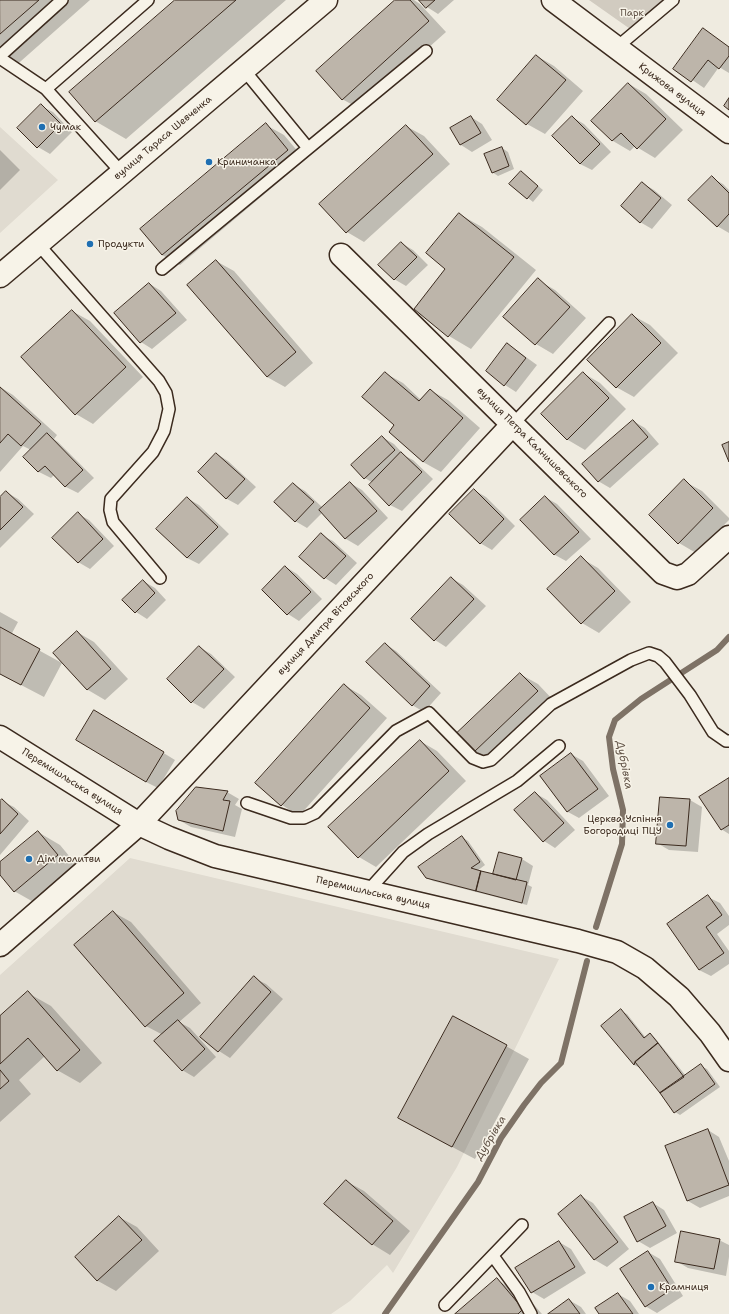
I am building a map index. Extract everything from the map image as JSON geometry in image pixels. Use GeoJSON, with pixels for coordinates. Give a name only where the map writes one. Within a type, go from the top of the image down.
{"type":"FeatureCollection","features":[{"type":"Feature","properties":{"kind":"street","name":"вулиця Тараса Шевченка"},"geometry":{"type":"LineString","coordinates":[[0,276],[326,0]]}},
{"type":"Feature","properties":{"kind":"street","name":"Крижова вулиця"},"geometry":{"type":"LineString","coordinates":[[553,0],[729,132]]}},
{"type":"Feature","properties":{"kind":"street","name":"вулиця Петра Калнишевського"},"geometry":{"type":"LineString","coordinates":[[341,255],[663,573],[676,578],[688,574],[729,537]]}},
{"type":"Feature","properties":{"kind":"street","name":"вулиця Дмитра Вітовського"},"geometry":{"type":"LineString","coordinates":[[0,945],[139,824],[513,424]]}},
{"type":"Feature","properties":{"kind":"street","name":"Перемишльська вулиця"},"geometry":{"type":"LineString","coordinates":[[0,737],[139,824],[169,838],[215,856],[578,941],[617,952],[645,968],[679,998],[710,1033],[729,1060]]}},
{"type":"Feature","properties":{"kind":"lane"},"geometry":{"type":"LineString","coordinates":[[62,0],[0,57],[46,89],[122,173]]}},
{"type":"Feature","properties":{"kind":"lane"},"geometry":{"type":"LineString","coordinates":[[46,89],[148,0]]}},
{"type":"Feature","properties":{"kind":"lane"},"geometry":{"type":"LineString","coordinates":[[616,48],[673,0]]}},
{"type":"Feature","properties":{"kind":"lane"},"geometry":{"type":"LineString","coordinates":[[162,270],[426,51]]}},
{"type":"Feature","properties":{"kind":"lane"},"geometry":{"type":"LineString","coordinates":[[244,70],[308,148]]}},
{"type":"Feature","properties":{"kind":"lane"},"geometry":{"type":"LineString","coordinates":[[38,244],[159,382],[166,393],[169,409],[161,436],[153,452],[111,499],[110,510],[113,522],[160,578]]}},
{"type":"Feature","properties":{"kind":"lane"},"geometry":{"type":"LineString","coordinates":[[513,424],[609,323]]}},
{"type":"Feature","properties":{"kind":"lane"},"geometry":{"type":"LineString","coordinates":[[247,803],[291,818],[304,818],[315,813],[396,731],[429,713],[473,758],[483,762],[491,760],[551,704],[631,660],[650,653],[658,656],[665,662],[690,695],[713,732],[726,741],[729,741]]}},
{"type":"Feature","properties":{"kind":"lane"},"geometry":{"type":"LineString","coordinates":[[367,892],[404,852],[428,834],[517,781],[559,746]]}},
{"type":"Feature","properties":{"kind":"lane"},"geometry":{"type":"LineString","coordinates":[[445,1306],[522,1225]]}},
{"type":"Feature","properties":{"kind":"lane"},"geometry":{"type":"LineString","coordinates":[[493,1256],[519,1292],[531,1314]]}},
{"type":"Feature","properties":{"kind":"shaded area"},"geometry":{"type":"Polygon","coordinates":[[[0,127],[58,180],[0,233],[0,127]]]}},
{"type":"Feature","properties":{"kind":"shaded area"},"geometry":{"type":"Polygon","coordinates":[[[130,858],[559,959],[457,1167],[393,1273],[387,1265],[350,1301],[331,1314],[0,1314],[0,975],[130,858]]]}},
{"type":"Feature","properties":{"kind":"green space","name":"Парк"},"geometry":{"type":"Polygon","coordinates":[[[589,0],[666,0],[633,31],[589,0]]]}},
{"type":"Feature","properties":{"kind":"building"},"geometry":{"type":"Polygon","coordinates":[[[0,0],[39,0],[0,34],[0,0]]]}},
{"type":"Feature","properties":{"kind":"building"},"geometry":{"type":"Polygon","coordinates":[[[175,0],[236,0],[95,122],[69,92],[175,0]]]}},
{"type":"Feature","properties":{"kind":"building"},"geometry":{"type":"Polygon","coordinates":[[[395,0],[410,0],[429,21],[342,100],[316,71],[395,0]]]}},
{"type":"Feature","properties":{"kind":"building"},"geometry":{"type":"Polygon","coordinates":[[[419,0],[435,0],[426,8],[419,0]]]}},
{"type":"Feature","properties":{"kind":"building"},"geometry":{"type":"Polygon","coordinates":[[[703,28],[729,47],[729,56],[719,69],[708,60],[691,82],[673,69],[703,28]]]}},
{"type":"Feature","properties":{"kind":"building"},"geometry":{"type":"Polygon","coordinates":[[[536,55],[566,80],[526,125],[497,100],[536,55]]]}},
{"type":"Feature","properties":{"kind":"building"},"geometry":{"type":"Polygon","coordinates":[[[628,83],[666,119],[637,149],[621,133],[612,141],[591,121],[628,83]]]}},
{"type":"Feature","properties":{"kind":"building"},"geometry":{"type":"Polygon","coordinates":[[[729,98],[729,110],[724,106],[729,98]]]}},
{"type":"Feature","properties":{"kind":"building"},"geometry":{"type":"Polygon","coordinates":[[[41,104],[61,124],[37,148],[17,128],[41,104]]]}},
{"type":"Feature","properties":{"kind":"building"},"geometry":{"type":"Polygon","coordinates":[[[471,116],[481,133],[460,145],[450,128],[471,116]]]}},
{"type":"Feature","properties":{"kind":"building"},"geometry":{"type":"Polygon","coordinates":[[[572,116],[600,144],[580,164],[552,136],[572,116]]]}},
{"type":"Feature","properties":{"kind":"building"},"geometry":{"type":"Polygon","coordinates":[[[266,123],[288,150],[162,255],[140,229],[266,123]]]}},
{"type":"Feature","properties":{"kind":"building"},"geometry":{"type":"Polygon","coordinates":[[[406,125],[433,154],[346,233],[319,204],[406,125]]]}},
{"type":"Feature","properties":{"kind":"building"},"geometry":{"type":"Polygon","coordinates":[[[502,147],[509,166],[492,173],[484,154],[502,147]]]}},
{"type":"Feature","properties":{"kind":"building"},"geometry":{"type":"Polygon","coordinates":[[[521,171],[538,186],[527,199],[509,184],[521,171]]]}},
{"type":"Feature","properties":{"kind":"building"},"geometry":{"type":"Polygon","coordinates":[[[712,176],[729,193],[729,214],[717,227],[688,200],[712,176]]]}},
{"type":"Feature","properties":{"kind":"building"},"geometry":{"type":"Polygon","coordinates":[[[642,182],[661,198],[640,223],[621,206],[642,182]]]}},
{"type":"Feature","properties":{"kind":"building"},"geometry":{"type":"Polygon","coordinates":[[[459,213],[514,257],[448,337],[414,309],[445,269],[426,253],[459,213]]]}},
{"type":"Feature","properties":{"kind":"building"},"geometry":{"type":"Polygon","coordinates":[[[401,242],[417,257],[394,280],[378,265],[401,242]]]}},
{"type":"Feature","properties":{"kind":"building"},"geometry":{"type":"Polygon","coordinates":[[[216,260],[296,352],[267,377],[187,285],[216,260]]]}},
{"type":"Feature","properties":{"kind":"building"},"geometry":{"type":"Polygon","coordinates":[[[538,278],[570,307],[535,345],[503,317],[538,278]]]}},
{"type":"Feature","properties":{"kind":"building"},"geometry":{"type":"Polygon","coordinates":[[[149,283],[176,313],[140,343],[114,313],[149,283]]]}},
{"type":"Feature","properties":{"kind":"building"},"geometry":{"type":"Polygon","coordinates":[[[72,310],[126,367],[75,415],[21,357],[72,310]]]}},
{"type":"Feature","properties":{"kind":"building"},"geometry":{"type":"Polygon","coordinates":[[[632,314],[661,343],[616,388],[587,360],[632,314]]]}},
{"type":"Feature","properties":{"kind":"building"},"geometry":{"type":"Polygon","coordinates":[[[507,343],[526,358],[504,386],[486,371],[507,343]]]}},
{"type":"Feature","properties":{"kind":"building"},"geometry":{"type":"Polygon","coordinates":[[[385,372],[419,401],[430,389],[463,418],[423,462],[389,432],[394,425],[362,397],[385,372]]]}},
{"type":"Feature","properties":{"kind":"building"},"geometry":{"type":"Polygon","coordinates":[[[583,372],[609,398],[567,440],[541,414],[583,372]]]}},
{"type":"Feature","properties":{"kind":"building"},"geometry":{"type":"Polygon","coordinates":[[[0,387],[41,424],[21,446],[8,434],[0,443],[0,387]]]}},
{"type":"Feature","properties":{"kind":"building"},"geometry":{"type":"Polygon","coordinates":[[[633,420],[648,437],[598,482],[582,464],[633,420]]]}},
{"type":"Feature","properties":{"kind":"building"},"geometry":{"type":"Polygon","coordinates":[[[47,433],[83,470],[65,487],[45,466],[38,472],[23,457],[47,433]]]}},
{"type":"Feature","properties":{"kind":"building"},"geometry":{"type":"Polygon","coordinates":[[[382,436],[395,450],[364,479],[351,465],[382,436]]]}},
{"type":"Feature","properties":{"kind":"building"},"geometry":{"type":"Polygon","coordinates":[[[729,442],[729,462],[722,445],[729,442]]]}},
{"type":"Feature","properties":{"kind":"building"},"geometry":{"type":"Polygon","coordinates":[[[401,452],[422,472],[389,506],[369,485],[401,452]]]}},
{"type":"Feature","properties":{"kind":"building"},"geometry":{"type":"Polygon","coordinates":[[[216,453],[245,479],[226,499],[198,472],[216,453]]]}},
{"type":"Feature","properties":{"kind":"building"},"geometry":{"type":"Polygon","coordinates":[[[684,479],[713,508],[678,544],[649,515],[684,479]]]}},
{"type":"Feature","properties":{"kind":"building"},"geometry":{"type":"Polygon","coordinates":[[[350,482],[377,511],[345,539],[319,510],[350,482]]]}},
{"type":"Feature","properties":{"kind":"building"},"geometry":{"type":"Polygon","coordinates":[[[293,483],[314,502],[295,522],[274,502],[293,483]]]}},
{"type":"Feature","properties":{"kind":"building"},"geometry":{"type":"Polygon","coordinates":[[[474,489],[504,519],[480,544],[449,514],[474,489]]]}},
{"type":"Feature","properties":{"kind":"building"},"geometry":{"type":"Polygon","coordinates":[[[6,491],[23,507],[0,530],[0,497],[6,491]]]}},
{"type":"Feature","properties":{"kind":"building"},"geometry":{"type":"Polygon","coordinates":[[[545,496],[579,532],[554,555],[520,520],[545,496]]]}},
{"type":"Feature","properties":{"kind":"building"},"geometry":{"type":"Polygon","coordinates":[[[187,497],[218,527],[187,558],[156,529],[187,497]]]}},
{"type":"Feature","properties":{"kind":"building"},"geometry":{"type":"Polygon","coordinates":[[[78,512],[103,539],[78,563],[52,538],[78,512]]]}},
{"type":"Feature","properties":{"kind":"building"},"geometry":{"type":"Polygon","coordinates":[[[321,533],[346,556],[324,579],[299,557],[321,533]]]}},
{"type":"Feature","properties":{"kind":"building"},"geometry":{"type":"Polygon","coordinates":[[[581,556],[615,591],[581,624],[547,589],[581,556]]]}},
{"type":"Feature","properties":{"kind":"building"},"geometry":{"type":"Polygon","coordinates":[[[285,566],[311,592],[287,615],[262,590],[285,566]]]}},
{"type":"Feature","properties":{"kind":"building"},"geometry":{"type":"Polygon","coordinates":[[[451,577],[474,599],[434,641],[411,619],[451,577]]]}},
{"type":"Feature","properties":{"kind":"building"},"geometry":{"type":"Polygon","coordinates":[[[143,580],[155,593],[135,613],[122,600],[143,580]]]}},
{"type":"Feature","properties":{"kind":"building"},"geometry":{"type":"Polygon","coordinates":[[[0,627],[40,649],[21,685],[0,674],[0,627]]]}},
{"type":"Feature","properties":{"kind":"building"},"geometry":{"type":"Polygon","coordinates":[[[77,631],[111,669],[87,690],[53,653],[77,631]]]}},
{"type":"Feature","properties":{"kind":"building"},"geometry":{"type":"Polygon","coordinates":[[[385,643],[430,686],[412,706],[366,662],[385,643]]]}},
{"type":"Feature","properties":{"kind":"building"},"geometry":{"type":"Polygon","coordinates":[[[199,646],[224,669],[191,703],[167,679],[199,646]]]}},
{"type":"Feature","properties":{"kind":"building"},"geometry":{"type":"Polygon","coordinates":[[[520,673],[538,691],[474,752],[457,733],[520,673]]]}},
{"type":"Feature","properties":{"kind":"building"},"geometry":{"type":"Polygon","coordinates":[[[344,684],[370,708],[281,806],[255,783],[344,684]]]}},
{"type":"Feature","properties":{"kind":"building"},"geometry":{"type":"Polygon","coordinates":[[[94,710],[164,752],[146,782],[76,740],[94,710]]]}},
{"type":"Feature","properties":{"kind":"building"},"geometry":{"type":"Polygon","coordinates":[[[420,740],[449,771],[358,858],[328,827],[420,740]]]}},
{"type":"Feature","properties":{"kind":"building"},"geometry":{"type":"Polygon","coordinates":[[[571,753],[598,789],[567,812],[540,776],[571,753]]]}},
{"type":"Feature","properties":{"kind":"building"},"geometry":{"type":"Polygon","coordinates":[[[729,778],[729,825],[721,830],[699,797],[729,778]]]}},
{"type":"Feature","properties":{"kind":"building"},"geometry":{"type":"Polygon","coordinates":[[[196,787],[228,791],[223,800],[230,801],[223,831],[178,820],[176,811],[196,787]]]}},
{"type":"Feature","properties":{"kind":"building"},"geometry":{"type":"Polygon","coordinates":[[[535,792],[564,823],[543,842],[514,810],[535,792]]]}},
{"type":"Feature","properties":{"kind":"building"},"geometry":{"type":"Polygon","coordinates":[[[660,797],[690,799],[686,846],[656,844],[660,797]]]}},
{"type":"Feature","properties":{"kind":"building"},"geometry":{"type":"Polygon","coordinates":[[[2,799],[18,814],[0,834],[0,801],[2,799]]]}},
{"type":"Feature","properties":{"kind":"building","name":"Дім молитви"},"geometry":{"type":"Polygon","coordinates":[[[38,831],[58,855],[14,892],[0,875],[0,862],[38,831]]]}},
{"type":"Feature","properties":{"kind":"building"},"geometry":{"type":"Polygon","coordinates":[[[462,836],[480,862],[471,868],[481,871],[476,891],[426,878],[418,867],[462,836]]]}},
{"type":"Feature","properties":{"kind":"building"},"geometry":{"type":"Polygon","coordinates":[[[499,852],[522,858],[516,880],[493,874],[499,852]]]}},
{"type":"Feature","properties":{"kind":"building"},"geometry":{"type":"Polygon","coordinates":[[[481,871],[527,882],[522,903],[476,891],[481,871]]]}},
{"type":"Feature","properties":{"kind":"building"},"geometry":{"type":"Polygon","coordinates":[[[708,895],[722,915],[706,927],[724,953],[699,970],[667,924],[708,895]]]}},
{"type":"Feature","properties":{"kind":"building"},"geometry":{"type":"Polygon","coordinates":[[[113,911],[184,993],[145,1027],[74,945],[113,911]]]}},
{"type":"Feature","properties":{"kind":"building"},"geometry":{"type":"Polygon","coordinates":[[[254,976],[271,992],[218,1052],[200,1037],[254,976]]]}},
{"type":"Feature","properties":{"kind":"building"},"geometry":{"type":"Polygon","coordinates":[[[28,991],[80,1050],[57,1071],[28,1038],[0,1064],[0,1016],[28,991]]]}},
{"type":"Feature","properties":{"kind":"building"},"geometry":{"type":"Polygon","coordinates":[[[621,1009],[644,1038],[650,1033],[658,1043],[635,1062],[634,1065],[601,1026],[621,1009]]]}},
{"type":"Feature","properties":{"kind":"building"},"geometry":{"type":"Polygon","coordinates":[[[453,1016],[507,1045],[452,1147],[398,1118],[453,1016]]]}},
{"type":"Feature","properties":{"kind":"building"},"geometry":{"type":"Polygon","coordinates":[[[178,1020],[205,1049],[182,1071],[154,1041],[178,1020]]]}},
{"type":"Feature","properties":{"kind":"building"},"geometry":{"type":"Polygon","coordinates":[[[658,1043],[684,1077],[660,1093],[635,1062],[658,1043]]]}},
{"type":"Feature","properties":{"kind":"building"},"geometry":{"type":"Polygon","coordinates":[[[701,1064],[715,1084],[674,1113],[660,1093],[701,1064]]]}},
{"type":"Feature","properties":{"kind":"building"},"geometry":{"type":"Polygon","coordinates":[[[0,1070],[9,1081],[0,1089],[0,1070]]]}},
{"type":"Feature","properties":{"kind":"building"},"geometry":{"type":"Polygon","coordinates":[[[708,1129],[729,1185],[687,1201],[665,1146],[708,1129]]]}},
{"type":"Feature","properties":{"kind":"building"},"geometry":{"type":"Polygon","coordinates":[[[346,1180],[393,1221],[372,1245],[324,1204],[346,1180]]]}},
{"type":"Feature","properties":{"kind":"building"},"geometry":{"type":"Polygon","coordinates":[[[581,1195],[618,1242],[594,1260],[558,1214],[581,1195]]]}},
{"type":"Feature","properties":{"kind":"building"},"geometry":{"type":"Polygon","coordinates":[[[653,1202],[666,1226],[637,1242],[624,1217],[653,1202]]]}},
{"type":"Feature","properties":{"kind":"building"},"geometry":{"type":"Polygon","coordinates":[[[119,1216],[142,1240],[97,1281],[75,1257],[119,1216]]]}},
{"type":"Feature","properties":{"kind":"building"},"geometry":{"type":"Polygon","coordinates":[[[681,1231],[720,1239],[714,1269],[675,1262],[681,1231]]]}},
{"type":"Feature","properties":{"kind":"building"},"geometry":{"type":"Polygon","coordinates":[[[559,1241],[575,1267],[531,1293],[515,1268],[559,1241]]]}},
{"type":"Feature","properties":{"kind":"building"},"geometry":{"type":"Polygon","coordinates":[[[648,1251],[672,1289],[645,1307],[620,1269],[648,1251]]]}},
{"type":"Feature","properties":{"kind":"building"},"geometry":{"type":"Polygon","coordinates":[[[497,1278],[523,1309],[518,1314],[455,1314],[497,1278]]]}},
{"type":"Feature","properties":{"kind":"building"},"geometry":{"type":"Polygon","coordinates":[[[618,1293],[633,1314],[599,1314],[595,1308],[618,1293]]]}},
{"type":"Feature","properties":{"kind":"building"},"geometry":{"type":"Polygon","coordinates":[[[569,1299],[580,1314],[548,1314],[569,1299]]]}},
{"type":"Feature","properties":{"kind":"waterway","name":"Дубрівка"},"geometry":{"type":"LineString","coordinates":[[596,927],[622,844],[623,810],[613,769],[609,737],[615,720],[641,699],[717,650],[729,637]]}},
{"type":"Feature","properties":{"kind":"waterway","name":"Дубрівка"},"geometry":{"type":"LineString","coordinates":[[385,1314],[478,1182],[501,1138],[524,1105],[541,1083],[561,1063],[587,961]]}},
{"type":"Feature","properties":{"kind":"place","name":"Чумак"},"geometry":{"type":"Point","coordinates":[42,127]}},
{"type":"Feature","properties":{"kind":"place","name":"Криничанка"},"geometry":{"type":"Point","coordinates":[209,162]}},
{"type":"Feature","properties":{"kind":"place","name":"Продукти"},"geometry":{"type":"Point","coordinates":[90,244]}},
{"type":"Feature","properties":{"kind":"place","name":"Церква Успіння Богородиці ПЦУ"},"geometry":{"type":"Point","coordinates":[670,825]}},
{"type":"Feature","properties":{"kind":"place","name":"Дім молитви"},"geometry":{"type":"Point","coordinates":[29,859]}},
{"type":"Feature","properties":{"kind":"place","name":"Крамниця"},"geometry":{"type":"Point","coordinates":[651,1287]}}]}
